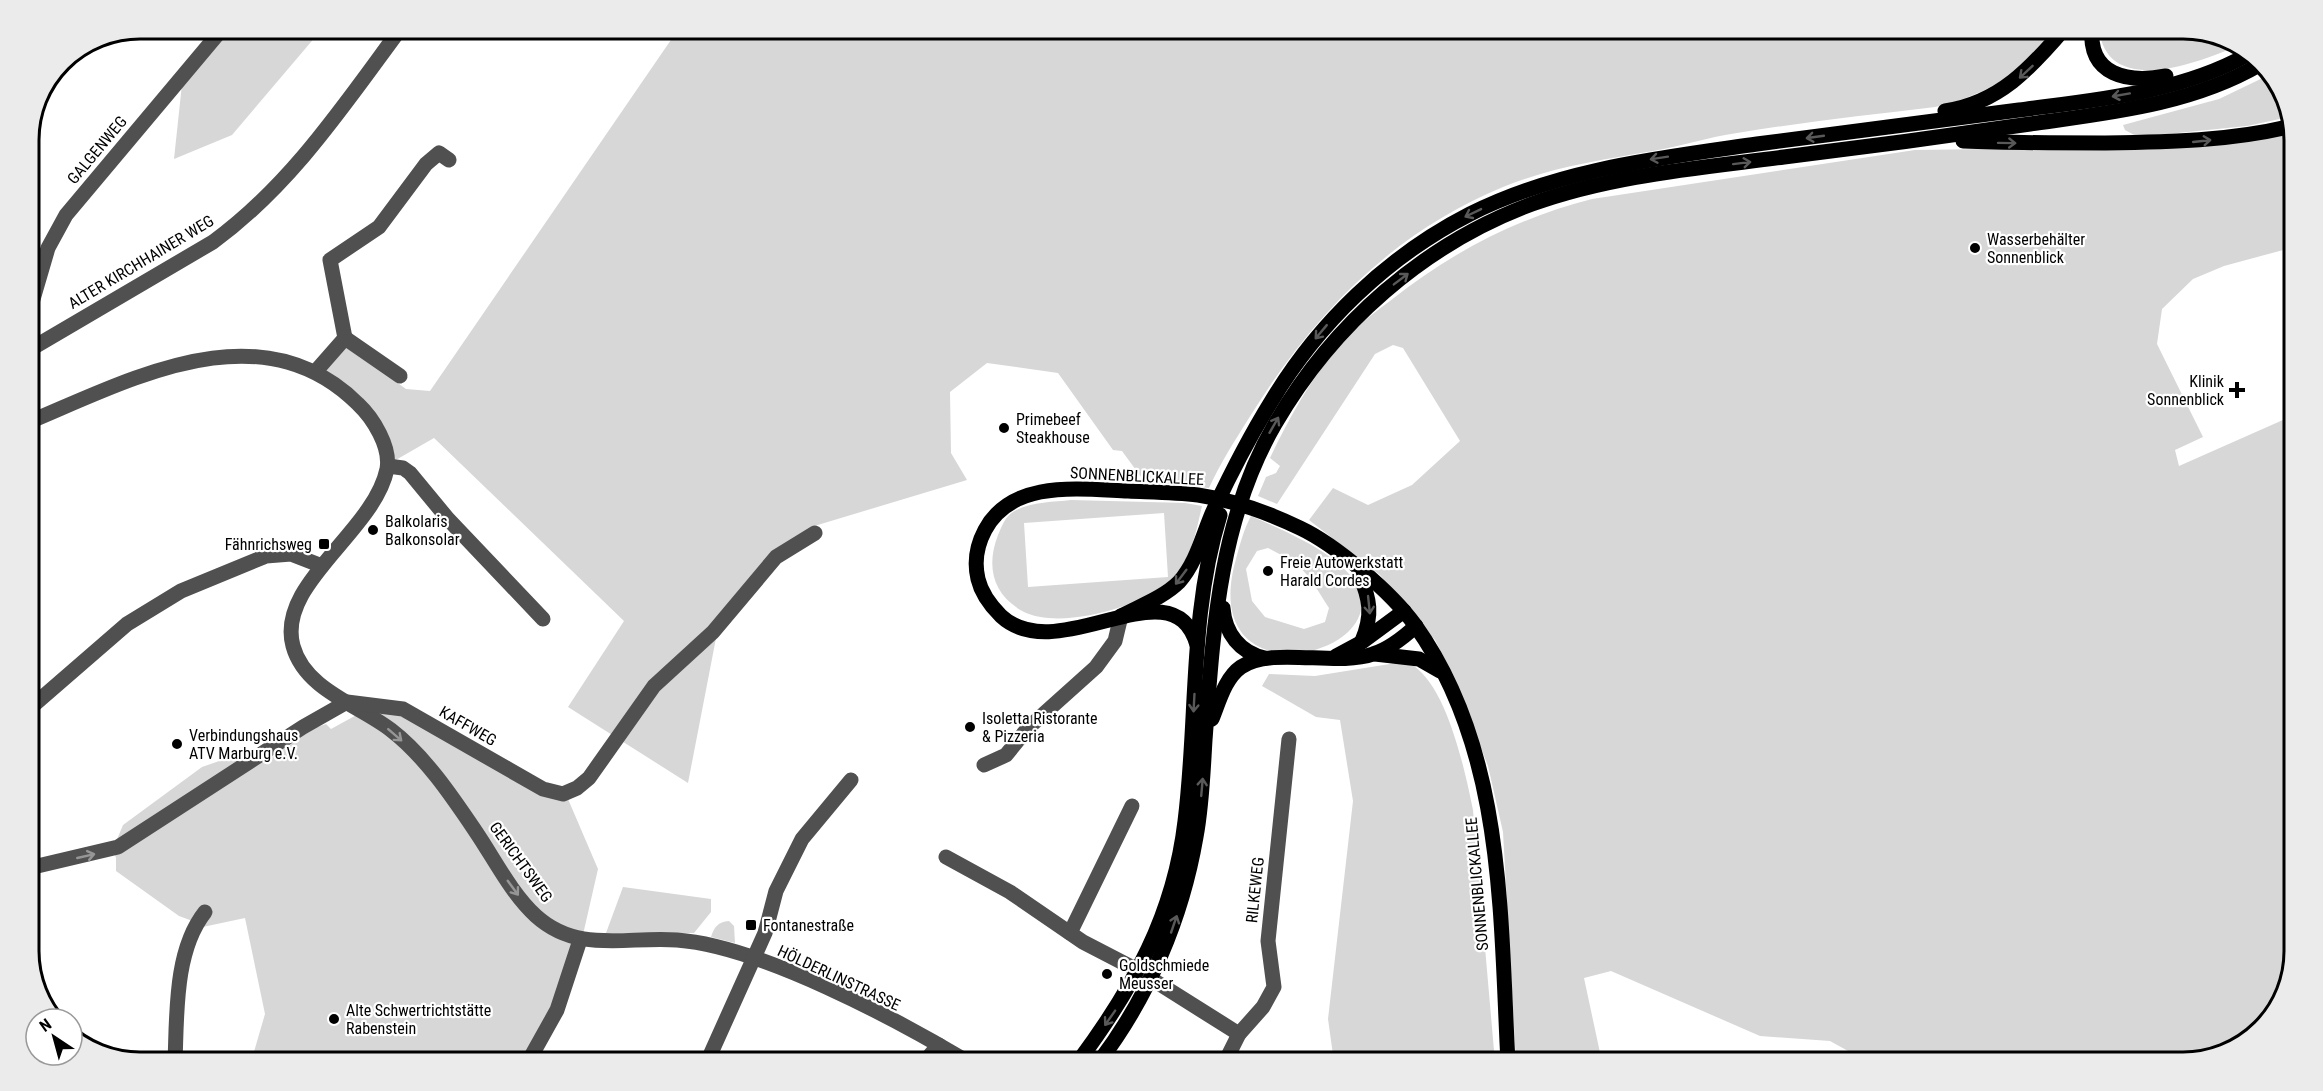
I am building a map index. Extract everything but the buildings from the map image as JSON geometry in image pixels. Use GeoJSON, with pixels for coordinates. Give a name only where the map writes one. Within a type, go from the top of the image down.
{"type":"FeatureCollection","features":[{"type":"Feature","properties":{"kind":"main road"},"geometry":{"type":"LineString","coordinates":[[1873,129],[1906,116],[1969,105],[1996,94],[2027,71],[2055,39]]}},
{"type":"Feature","properties":{"kind":"main road"},"geometry":{"type":"LineString","coordinates":[[2093,39],[2093,47],[2101,64],[2123,76],[2146,79],[2163,77],[2240,57]]}},
{"type":"Feature","properties":{"kind":"main road"},"geometry":{"type":"LineString","coordinates":[[1106,1052],[1123,1029],[1145,974],[1185,824],[1197,645],[1204,585],[1236,467],[1276,393],[1332,320],[1389,266],[1420,243],[1469,214],[1521,192],[1582,173],[1658,158],[2136,92],[2198,75],[2240,58]]}},
{"type":"Feature","properties":{"kind":"main road"},"geometry":{"type":"LineString","coordinates":[[1121,616],[1176,584],[1218,527],[1249,477],[1293,394],[1345,328],[1382,294],[1419,266],[1452,243],[1496,220],[1533,204],[1635,178],[1928,139],[2149,106],[2202,90],[2253,68]]}},
{"type":"Feature","properties":{"kind":"main road"},"geometry":{"type":"LineString","coordinates":[[1928,139],[2007,143],[2193,142],[2257,134],[2283,128]]}},
{"type":"Feature","properties":{"kind":"main road","name":"SONNENBLICKALLEE"},"geometry":{"type":"LineString","coordinates":[[1121,616],[1054,633],[1032,631],[1005,619],[989,602],[978,581],[977,553],[988,524],[1010,502],[1042,492],[1082,490],[1198,495],[1247,508],[1299,527],[1357,567],[1404,611],[1416,626],[1442,673],[1470,736],[1490,820],[1497,865],[1507,1052]]}},
{"type":"Feature","properties":{"kind":"main road"},"geometry":{"type":"LineString","coordinates":[[1218,527],[1220,579],[1224,618],[1228,630],[1248,652],[1268,659]]}},
{"type":"Feature","properties":{"kind":"main road"},"geometry":{"type":"LineString","coordinates":[[1357,567],[1370,600],[1370,622],[1362,642]]}},
{"type":"Feature","properties":{"kind":"main road"},"geometry":{"type":"LineString","coordinates":[[1085,1052],[1145,974],[1171,933],[1187,879],[1196,837],[1220,579]]}},
{"type":"Feature","properties":{"kind":"main road"},"geometry":{"type":"LineString","coordinates":[[1121,616],[1157,611],[1176,614],[1186,622],[1197,645]]}},
{"type":"Feature","properties":{"kind":"main road"},"geometry":{"type":"LineString","coordinates":[[1330,658],[1362,642],[1404,611]]}},
{"type":"Feature","properties":{"kind":"main road"},"geometry":{"type":"LineString","coordinates":[[1375,654],[1416,626]]}},
{"type":"Feature","properties":{"kind":"main road"},"geometry":{"type":"LineString","coordinates":[[1206,737],[1223,691],[1233,675],[1250,662],[1268,659],[1358,658],[1375,654],[1419,659],[1442,673]]}},
{"type":"Feature","properties":{"kind":"street","name":"GALGENWEG"},"geometry":{"type":"LineString","coordinates":[[39,279],[48,248],[66,215],[214,39]]}},
{"type":"Feature","properties":{"kind":"street","name":"ALTER KIRCHHAINER WEG"},"geometry":{"type":"LineString","coordinates":[[39,344],[233,228],[297,166],[393,39]]}},
{"type":"Feature","properties":{"kind":"street"},"geometry":{"type":"LineString","coordinates":[[400,376],[345,338],[330,261],[379,227],[420,173],[439,153],[449,160]]}},
{"type":"Feature","properties":{"kind":"street"},"geometry":{"type":"LineString","coordinates":[[316,371],[345,338]]}},
{"type":"Feature","properties":{"kind":"street"},"geometry":{"type":"LineString","coordinates":[[39,418],[135,377],[181,362],[256,356],[316,371],[363,409],[379,434],[388,466],[403,468],[410,472],[448,519],[543,619]]}},
{"type":"Feature","properties":{"kind":"street","name":"GERICHTSWEG"},"geometry":{"type":"LineString","coordinates":[[388,466],[367,514],[322,566],[296,607],[291,627],[292,644],[309,674],[391,730],[424,763],[534,914],[551,927],[580,940]]}},
{"type":"Feature","properties":{"kind":"street","name":"KAFFWEG"},"geometry":{"type":"LineString","coordinates":[[347,702],[403,709],[543,789],[563,794],[570,792],[589,778],[654,686],[713,632],[776,557],[815,533]]}},
{"type":"Feature","properties":{"kind":"street"},"geometry":{"type":"LineString","coordinates":[[39,700],[127,624],[181,591],[266,556],[291,554],[322,566]]}},
{"type":"Feature","properties":{"kind":"street"},"geometry":{"type":"LineString","coordinates":[[984,765],[1006,755],[1028,728],[1096,667],[1115,641],[1121,616]]}},
{"type":"Feature","properties":{"kind":"street"},"geometry":{"type":"LineString","coordinates":[[39,866],[118,847],[303,727],[347,702]]}},
{"type":"Feature","properties":{"kind":"street","name":"RILKEWEG"},"geometry":{"type":"LineString","coordinates":[[1230,1052],[1239,1034],[1263,1007],[1274,987],[1268,941],[1289,739]]}},
{"type":"Feature","properties":{"kind":"street"},"geometry":{"type":"LineString","coordinates":[[711,1052],[765,933],[776,891],[802,839],[851,780]]}},
{"type":"Feature","properties":{"kind":"street"},"geometry":{"type":"LineString","coordinates":[[1070,933],[1132,806]]}},
{"type":"Feature","properties":{"kind":"street"},"geometry":{"type":"LineString","coordinates":[[946,856],[1010,892],[1070,933],[1145,974],[1239,1034]]}},
{"type":"Feature","properties":{"kind":"street"},"geometry":{"type":"LineString","coordinates":[[177,1052],[186,954],[198,920],[205,912]]}},
{"type":"Feature","properties":{"kind":"street"},"geometry":{"type":"LineString","coordinates":[[534,1052],[557,1010],[580,940]]}},
{"type":"Feature","properties":{"kind":"street","name":"HÖLDERLINSTRASSE"},"geometry":{"type":"LineString","coordinates":[[580,940],[677,940],[698,943],[753,959],[824,987],[951,1052]]}},
{"type":"Feature","properties":{"kind":"street"},"geometry":{"type":"LineString","coordinates":[[933,1052],[939,1045]]}},
{"type":"Feature","properties":{"kind":"shaded area"},"geometry":{"type":"Polygon","coordinates":[[[220,39],[314,39],[232,135],[174,159],[182,84],[220,39]]]}},
{"type":"Feature","properties":{"kind":"shaded area"},"geometry":{"type":"Polygon","coordinates":[[[672,39],[2048,39],[2017,69],[1989,88],[1935,107],[1726,135],[1577,165],[1521,180],[1462,206],[1424,229],[1390,254],[1327,312],[1273,381],[1218,469],[1209,488],[1144,481],[1122,451],[1113,450],[1058,373],[987,363],[950,392],[951,453],[967,480],[811,527],[717,633],[688,783],[568,707],[624,621],[434,438],[394,461],[367,404],[325,369],[347,346],[406,389],[430,391],[672,39]]]}},
{"type":"Feature","properties":{"kind":"shaded area"},"geometry":{"type":"Polygon","coordinates":[[[2102,39],[2183,39],[2202,41],[2227,50],[2200,60],[2156,70],[2136,69],[2118,63],[2106,50],[2102,39]]]}},
{"type":"Feature","properties":{"kind":"shaded area"},"geometry":{"type":"Polygon","coordinates":[[[2262,78],[2274,95],[2281,119],[2247,126],[2138,137],[2125,130],[2123,125],[2219,99],[2262,78]]]}},
{"type":"Feature","properties":{"kind":"shaded area"},"geometry":{"type":"Polygon","coordinates":[[[2284,132],[2284,250],[2224,266],[2193,279],[2162,309],[2157,344],[2203,437],[2175,450],[2179,466],[2284,419],[2284,951],[2282,970],[2270,1001],[2263,1012],[2239,1035],[2228,1042],[2196,1051],[1850,1052],[1830,1041],[1760,1036],[1611,971],[1584,978],[1600,1052],[1515,1052],[1503,832],[1488,766],[1452,674],[1435,640],[1380,575],[1309,520],[1333,488],[1368,505],[1412,485],[1460,441],[1403,348],[1393,345],[1375,354],[1277,504],[1258,496],[1266,477],[1276,473],[1280,466],[1270,458],[1309,386],[1328,359],[1357,328],[1376,311],[1436,267],[1485,239],[1564,207],[1592,199],[1915,150],[2045,148],[2284,132]]]}},
{"type":"Feature","properties":{"kind":"shaded area"},"geometry":{"type":"Polygon","coordinates":[[[1071,500],[1185,503],[1202,506],[1195,535],[1184,563],[1171,580],[1158,590],[1122,607],[1079,617],[1040,617],[1024,612],[1005,597],[994,579],[994,547],[998,535],[1008,516],[1019,509],[1034,504],[1071,500]],[[1164,513],[1024,523],[1028,587],[1168,577],[1164,513]]]}},
{"type":"Feature","properties":{"kind":"shaded area"},"geometry":{"type":"Polygon","coordinates":[[[1251,516],[1312,545],[1352,577],[1359,590],[1360,614],[1346,634],[1321,648],[1293,653],[1264,649],[1242,633],[1231,604],[1236,559],[1251,516]],[[1268,548],[1257,551],[1246,569],[1252,601],[1265,617],[1304,629],[1325,622],[1329,608],[1315,586],[1298,566],[1268,548]]]}},
{"type":"Feature","properties":{"kind":"shaded area"},"geometry":{"type":"Polygon","coordinates":[[[1396,663],[1408,664],[1414,666],[1426,677],[1446,712],[1460,754],[1473,810],[1494,1052],[1333,1052],[1328,1019],[1353,801],[1340,720],[1316,717],[1262,686],[1269,674],[1315,676],[1396,663]]]}},
{"type":"Feature","properties":{"kind":"shaded area"},"geometry":{"type":"Polygon","coordinates":[[[371,707],[420,720],[568,799],[598,869],[582,939],[531,1052],[254,1052],[265,1014],[245,918],[198,928],[198,923],[179,916],[116,871],[113,849],[123,825],[202,767],[326,724],[331,729],[371,707]]]}},
{"type":"Feature","properties":{"kind":"shaded area"},"geometry":{"type":"Polygon","coordinates":[[[623,887],[711,899],[711,912],[694,933],[606,933],[623,887]]]}},
{"type":"Feature","properties":{"kind":"shaded area"},"geometry":{"type":"Polygon","coordinates":[[[729,921],[734,926],[735,943],[711,937],[717,926],[729,921]]]}},
{"type":"Feature","properties":{"kind":"place","name":"Wasserbehälter Sonnenblick"},"geometry":{"type":"Point","coordinates":[1975,248]}},
{"type":"Feature","properties":{"kind":"place","name":"Klinik Sonnenblick"},"geometry":{"type":"Point","coordinates":[2237,390]}},
{"type":"Feature","properties":{"kind":"place","name":"Primebeef Steakhouse"},"geometry":{"type":"Point","coordinates":[1004,428]}},
{"type":"Feature","properties":{"kind":"place","name":"Balkolaris Balkonsolar"},"geometry":{"type":"Point","coordinates":[373,530]}},
{"type":"Feature","properties":{"kind":"place","name":"Fähnrichsweg"},"geometry":{"type":"Point","coordinates":[324,544]}},
{"type":"Feature","properties":{"kind":"place","name":"Freie Autowerkstatt Harald Cordes"},"geometry":{"type":"Point","coordinates":[1268,571]}},
{"type":"Feature","properties":{"kind":"place","name":"Isoletta Ristorante & Pizzeria"},"geometry":{"type":"Point","coordinates":[970,727]}},
{"type":"Feature","properties":{"kind":"place","name":"Verbindungshaus ATV Marburg e.V."},"geometry":{"type":"Point","coordinates":[177,744]}},
{"type":"Feature","properties":{"kind":"place","name":"Fontanestraße"},"geometry":{"type":"Point","coordinates":[751,925]}},
{"type":"Feature","properties":{"kind":"place","name":"Goldschmiede Meusser"},"geometry":{"type":"Point","coordinates":[1107,974]}},
{"type":"Feature","properties":{"kind":"place","name":"Alte Schwertrichtstätte Rabenstein"},"geometry":{"type":"Point","coordinates":[334,1019]}}]}
